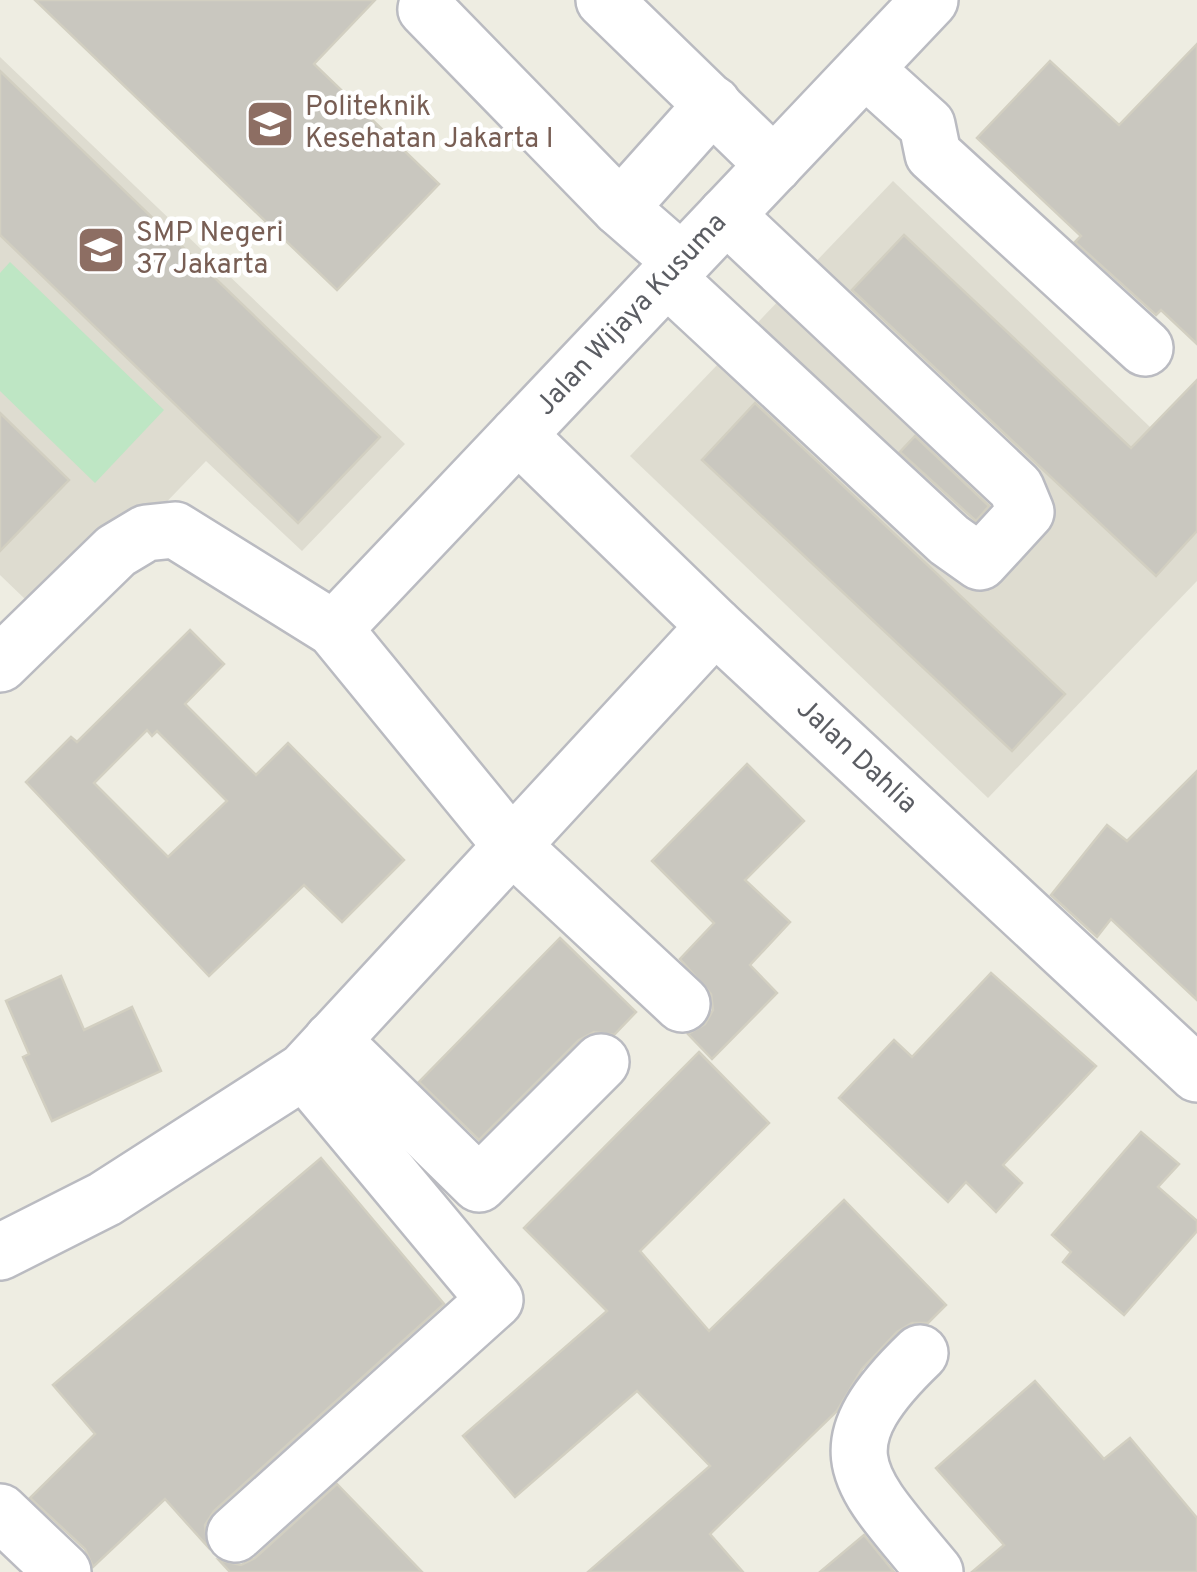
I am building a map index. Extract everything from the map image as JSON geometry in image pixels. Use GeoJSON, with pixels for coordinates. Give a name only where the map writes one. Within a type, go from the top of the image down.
{"type":"FeatureCollection","features":[{"type":"Feature","properties":{"kind":"street"},"geometry":{"type":"LineString","coordinates":[[428,0],[426,9],[620,208],[674,270],[949,540],[980,562],[1026,512],[1016,488],[726,216]]}},
{"type":"Feature","properties":{"kind":"street"},"geometry":{"type":"LineString","coordinates":[[604,0],[774,165]]}},
{"type":"Feature","properties":{"kind":"street","name":"Jalan Wijaya Kusuma"},"geometry":{"type":"LineString","coordinates":[[334,629],[930,0]]}},
{"type":"Feature","properties":{"kind":"street"},"geometry":{"type":"LineString","coordinates":[[865,69],[928,125],[933,154],[1146,348]]}},
{"type":"Feature","properties":{"kind":"street"},"geometry":{"type":"LineString","coordinates":[[620,208],[713,104]]}},
{"type":"Feature","properties":{"kind":"street","name":"Jalan Dahlia"},"geometry":{"type":"LineString","coordinates":[[518,435],[716,626],[1197,1074]]}},
{"type":"Feature","properties":{"kind":"street"},"geometry":{"type":"LineString","coordinates":[[0,664],[116,552],[146,533],[175,530],[334,629],[510,844],[682,1004]]}},
{"type":"Feature","properties":{"kind":"street"},"geometry":{"type":"LineString","coordinates":[[0,1252],[105,1200],[318,1055],[716,626]]}},
{"type":"Feature","properties":{"kind":"street"},"geometry":{"type":"LineString","coordinates":[[318,1055],[479,1184],[602,1062]]}},
{"type":"Feature","properties":{"kind":"street"},"geometry":{"type":"LineString","coordinates":[[236,1534],[495,1300],[318,1055]]}},
{"type":"Feature","properties":{"kind":"street"},"geometry":{"type":"LineString","coordinates":[[920,1353],[878,1398],[865,1418],[857,1448],[859,1471],[882,1508],[935,1572]]}},
{"type":"Feature","properties":{"kind":"street"},"geometry":{"type":"LineString","coordinates":[[0,1512],[63,1572]]}},
{"type":"Feature","properties":{"kind":"shaded area","name":"SMP Negeri 37 Jakarta"},"geometry":{"type":"Polygon","coordinates":[[[0,57],[405,444],[302,551],[206,461],[50,623],[0,575],[0,57]]]}},
{"type":"Feature","properties":{"kind":"shaded area"},"geometry":{"type":"Polygon","coordinates":[[[893,181],[1197,472],[1197,581],[988,798],[630,456],[893,181]]]}},
{"type":"Feature","properties":{"kind":"green space"},"geometry":{"type":"Polygon","coordinates":[[[10,262],[164,410],[95,483],[0,391],[0,273],[10,262]]]}},
{"type":"Feature","properties":{"kind":"building","name":"Politeknik Kesehatan Jakarta I"},"geometry":{"type":"Polygon","coordinates":[[[35,0],[375,0],[314,64],[439,184],[337,290],[35,0]]]}},
{"type":"Feature","properties":{"kind":"building"},"geometry":{"type":"Polygon","coordinates":[[[1197,44],[1197,344],[1161,310],[1156,315],[1075,242],[1081,236],[977,138],[1050,61],[1119,125],[1197,44]]]}},
{"type":"Feature","properties":{"kind":"building"},"geometry":{"type":"Polygon","coordinates":[[[0,71],[380,437],[298,523],[0,235],[0,71]]]}},
{"type":"Feature","properties":{"kind":"building"},"geometry":{"type":"Polygon","coordinates":[[[904,235],[1131,448],[1197,380],[1197,531],[1156,576],[852,290],[904,235]]]}},
{"type":"Feature","properties":{"kind":"building"},"geometry":{"type":"Polygon","coordinates":[[[755,403],[1065,694],[1012,751],[702,460],[755,403]]]}},
{"type":"Feature","properties":{"kind":"building"},"geometry":{"type":"Polygon","coordinates":[[[0,413],[69,480],[0,551],[0,413]]]}},
{"type":"Feature","properties":{"kind":"building"},"geometry":{"type":"Polygon","coordinates":[[[915,436],[989,506],[976,521],[900,452],[915,436]]]}},
{"type":"Feature","properties":{"kind":"building"},"geometry":{"type":"Polygon","coordinates":[[[190,630],[224,664],[185,704],[256,775],[288,743],[404,860],[342,922],[304,885],[209,976],[26,782],[71,737],[77,742],[190,630]],[[147,730],[94,783],[168,857],[227,801],[157,731],[152,736],[147,730]]]}},
{"type":"Feature","properties":{"kind":"building"},"geometry":{"type":"Polygon","coordinates":[[[747,764],[804,821],[745,880],[790,922],[750,965],[777,993],[712,1059],[688,1034],[705,1024],[713,1010],[711,994],[680,959],[714,923],[652,861],[747,764]]]}},
{"type":"Feature","properties":{"kind":"building"},"geometry":{"type":"Polygon","coordinates":[[[1197,771],[1197,1000],[1111,919],[1097,937],[1051,895],[1107,825],[1127,841],[1197,771]]]}},
{"type":"Feature","properties":{"kind":"building"},"geometry":{"type":"Polygon","coordinates":[[[560,938],[636,1012],[614,1035],[594,1032],[579,1040],[479,1140],[419,1082],[560,938]]]}},
{"type":"Feature","properties":{"kind":"building"},"geometry":{"type":"Polygon","coordinates":[[[991,973],[1096,1066],[1003,1165],[1022,1183],[996,1212],[966,1182],[948,1202],[839,1098],[894,1040],[912,1057],[991,973]]]}},
{"type":"Feature","properties":{"kind":"building"},"geometry":{"type":"Polygon","coordinates":[[[61,976],[84,1030],[132,1007],[161,1071],[52,1121],[23,1057],[29,1054],[6,1001],[61,976]]]}},
{"type":"Feature","properties":{"kind":"building"},"geometry":{"type":"Polygon","coordinates":[[[699,1052],[769,1123],[640,1251],[709,1331],[844,1200],[946,1305],[928,1323],[912,1323],[897,1332],[862,1369],[837,1411],[710,1534],[743,1572],[588,1572],[710,1466],[637,1391],[515,1497],[463,1436],[607,1311],[524,1228],[699,1052]]]}},
{"type":"Feature","properties":{"kind":"building"},"geometry":{"type":"Polygon","coordinates":[[[1141,1132],[1179,1164],[1158,1187],[1197,1221],[1197,1231],[1124,1315],[1063,1262],[1071,1252],[1052,1235],[1141,1132]]]}},
{"type":"Feature","properties":{"kind":"building"},"geometry":{"type":"Polygon","coordinates":[[[321,1158],[444,1304],[214,1511],[205,1525],[208,1547],[165,1499],[93,1567],[85,1549],[30,1498],[95,1434],[53,1385],[321,1158]]]}},
{"type":"Feature","properties":{"kind":"building"},"geometry":{"type":"Polygon","coordinates":[[[1035,1381],[1104,1459],[1130,1438],[1197,1518],[1197,1572],[972,1572],[1004,1545],[936,1468],[1035,1381]]]}},
{"type":"Feature","properties":{"kind":"building"},"geometry":{"type":"Polygon","coordinates":[[[337,1484],[422,1572],[230,1572],[219,1560],[241,1565],[255,1558],[337,1484]]]}},
{"type":"Feature","properties":{"kind":"building"},"geometry":{"type":"Polygon","coordinates":[[[864,1535],[894,1572],[820,1572],[864,1535]]]}},
{"type":"Feature","properties":{"kind":"place","name":"Politeknik Kesehatan Jakarta I"},"geometry":{"type":"Point","coordinates":[270,124]}},
{"type":"Feature","properties":{"kind":"place","name":"SMP Negeri 37 Jakarta"},"geometry":{"type":"Point","coordinates":[101,250]}}]}
